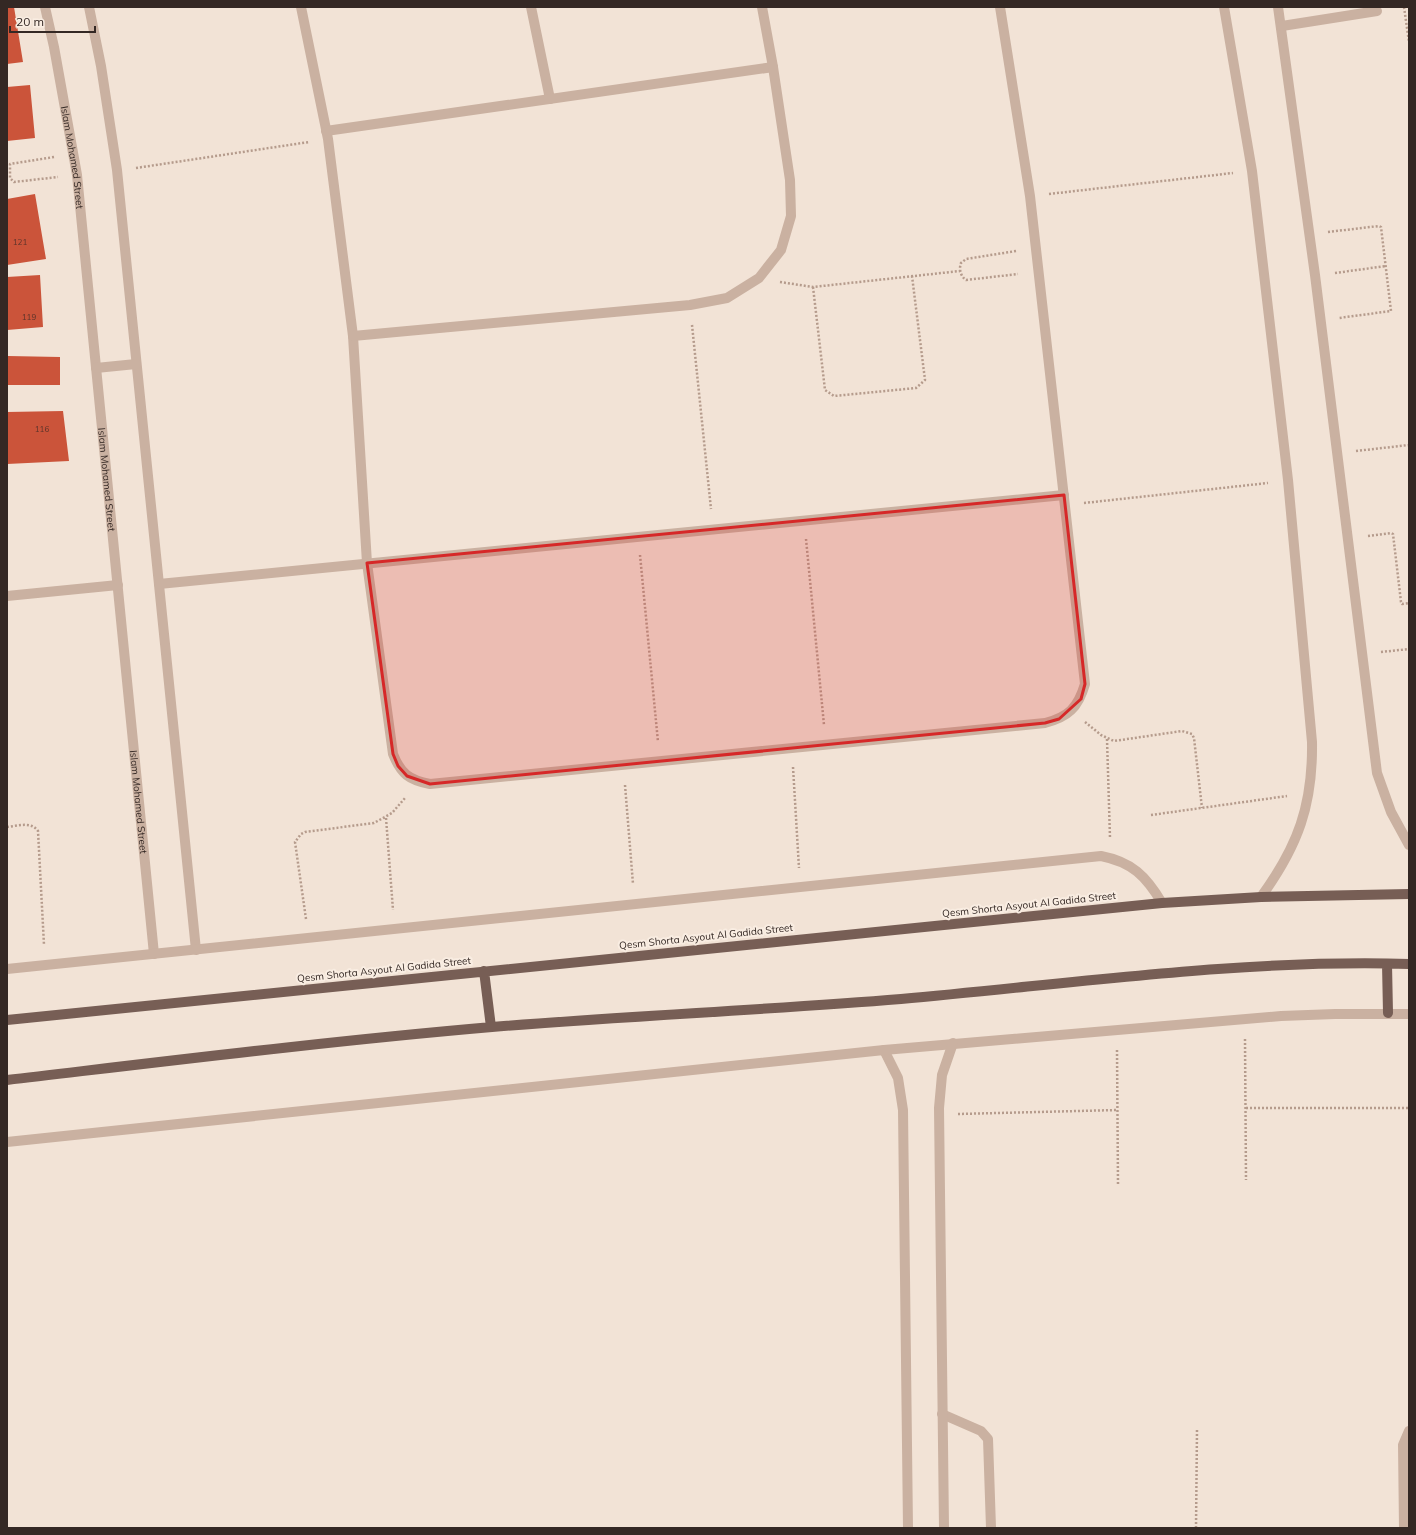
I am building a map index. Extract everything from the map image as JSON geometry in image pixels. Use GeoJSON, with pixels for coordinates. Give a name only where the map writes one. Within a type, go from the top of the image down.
{"type":"FeatureCollection","features":[{"type":"Feature","properties":{"kind":"main road","name":"Qesm Shorta Asyout Al Gadida Street"},"geometry":{"type":"LineString","coordinates":[[7,1020],[1162,903],[1261,897],[1409,894]]}},
{"type":"Feature","properties":{"kind":"main road"},"geometry":{"type":"LineString","coordinates":[[7,1080],[277,1049],[491,1027],[900,999],[1204,969],[1311,964],[1409,964]]}},
{"type":"Feature","properties":{"kind":"main road"},"geometry":{"type":"LineString","coordinates":[[1387,964],[1388,1013]]}},
{"type":"Feature","properties":{"kind":"main road"},"geometry":{"type":"LineString","coordinates":[[484,971],[491,1027]]}},
{"type":"Feature","properties":{"kind":"street","name":"Islam Mohamed Street"},"geometry":{"type":"LineString","coordinates":[[45,7],[77,175],[154,954]]}},
{"type":"Feature","properties":{"kind":"street"},"geometry":{"type":"LineString","coordinates":[[89,7],[101,66],[118,170],[136,364],[196,950]]}},
{"type":"Feature","properties":{"kind":"street"},"geometry":{"type":"LineString","coordinates":[[301,7],[327,135],[353,336],[367,563],[393,754],[398,766],[407,776],[418,782],[430,784],[1045,723],[1059,719],[1072,711],[1081,699],[1085,684],[1039,272],[1030,196],[1000,7]]}},
{"type":"Feature","properties":{"kind":"street"},"geometry":{"type":"LineString","coordinates":[[531,7],[550,99]]}},
{"type":"Feature","properties":{"kind":"street"},"geometry":{"type":"LineString","coordinates":[[353,336],[690,305],[727,298],[759,278],[781,250],[791,216],[790,180],[773,67],[762,7]]}},
{"type":"Feature","properties":{"kind":"street"},"geometry":{"type":"LineString","coordinates":[[1224,7],[1252,171],[1288,480],[1312,742],[1312,767],[1309,793],[1304,815],[1287,859],[1261,897]]}},
{"type":"Feature","properties":{"kind":"street"},"geometry":{"type":"LineString","coordinates":[[1278,7],[1282,26],[1310,234],[1377,773],[1391,812],[1409,845]]}},
{"type":"Feature","properties":{"kind":"street"},"geometry":{"type":"LineString","coordinates":[[1282,26],[1377,11]]}},
{"type":"Feature","properties":{"kind":"street"},"geometry":{"type":"LineString","coordinates":[[327,135],[550,99],[773,67]]}},
{"type":"Feature","properties":{"kind":"street"},"geometry":{"type":"LineString","coordinates":[[96,368],[136,364]]}},
{"type":"Feature","properties":{"kind":"street"},"geometry":{"type":"LineString","coordinates":[[159,584],[805,521],[1064,494]]}},
{"type":"Feature","properties":{"kind":"street"},"geometry":{"type":"LineString","coordinates":[[7,596],[118,585]]}},
{"type":"Feature","properties":{"kind":"street"},"geometry":{"type":"LineString","coordinates":[[7,969],[1101,856],[1111,858],[1132,868],[1150,883],[1162,903]]}},
{"type":"Feature","properties":{"kind":"street"},"geometry":{"type":"LineString","coordinates":[[7,1142],[953,1043],[1245,1019],[1335,1014],[1409,1014]]}},
{"type":"Feature","properties":{"kind":"street"},"geometry":{"type":"LineString","coordinates":[[944,1528],[939,1115],[942,1075],[953,1043]]}},
{"type":"Feature","properties":{"kind":"street"},"geometry":{"type":"LineString","coordinates":[[884,1050],[898,1078],[903,1110],[908,1528]]}},
{"type":"Feature","properties":{"kind":"street"},"geometry":{"type":"LineString","coordinates":[[942,1414],[981,1431],[988,1440],[990,1445],[991,1528]]}},
{"type":"Feature","properties":{"kind":"street"},"geometry":{"type":"LineString","coordinates":[[1404,1528],[1403,1445],[1409,1431]]}},
{"type":"Feature","properties":{"kind":"path"},"geometry":{"type":"LineString","coordinates":[[1404,7],[1409,42]]}},
{"type":"Feature","properties":{"kind":"path"},"geometry":{"type":"LineString","coordinates":[[118,170],[327,135]]}},
{"type":"Feature","properties":{"kind":"path"},"geometry":{"type":"LineString","coordinates":[[74,153],[10,164],[8,173],[10,180],[14,182],[77,175]]}},
{"type":"Feature","properties":{"kind":"path"},"geometry":{"type":"LineString","coordinates":[[1030,196],[1252,171]]}},
{"type":"Feature","properties":{"kind":"path"},"geometry":{"type":"LineString","coordinates":[[1310,234],[1380,226],[1386,266],[1391,309],[1389,312],[1321,320]]}},
{"type":"Feature","properties":{"kind":"path"},"geometry":{"type":"LineString","coordinates":[[1036,248],[966,259],[961,262],[960,271],[961,275],[966,280],[1039,272]]}},
{"type":"Feature","properties":{"kind":"path"},"geometry":{"type":"LineString","coordinates":[[1315,275],[1386,266]]}},
{"type":"Feature","properties":{"kind":"path"},"geometry":{"type":"LineString","coordinates":[[759,278],[813,287],[960,271]]}},
{"type":"Feature","properties":{"kind":"path"},"geometry":{"type":"LineString","coordinates":[[813,287],[825,390],[827,393],[834,396],[916,388],[925,380],[912,276]]}},
{"type":"Feature","properties":{"kind":"path"},"geometry":{"type":"LineString","coordinates":[[690,305],[713,530]]}},
{"type":"Feature","properties":{"kind":"path"},"geometry":{"type":"LineString","coordinates":[[1337,453],[1409,445]]}},
{"type":"Feature","properties":{"kind":"path"},"geometry":{"type":"LineString","coordinates":[[1065,506],[1288,480]]}},
{"type":"Feature","properties":{"kind":"path"},"geometry":{"type":"LineString","coordinates":[[805,521],[826,745]]}},
{"type":"Feature","properties":{"kind":"path"},"geometry":{"type":"LineString","coordinates":[[1348,539],[1391,533],[1394,534],[1401,602],[1402,604],[1409,603]]}},
{"type":"Feature","properties":{"kind":"path"},"geometry":{"type":"LineString","coordinates":[[638,537],[660,761]]}},
{"type":"Feature","properties":{"kind":"path"},"geometry":{"type":"LineString","coordinates":[[1362,655],[1409,649]]}},
{"type":"Feature","properties":{"kind":"path"},"geometry":{"type":"LineString","coordinates":[[1072,711],[1107,738],[1114,741],[1182,731],[1192,734],[1194,738],[1202,808]]}},
{"type":"Feature","properties":{"kind":"path"},"geometry":{"type":"LineString","coordinates":[[1107,738],[1111,858]]}},
{"type":"Feature","properties":{"kind":"path"},"geometry":{"type":"LineString","coordinates":[[792,748],[800,887]]}},
{"type":"Feature","properties":{"kind":"path"},"geometry":{"type":"LineString","coordinates":[[624,765],[635,905]]}},
{"type":"Feature","properties":{"kind":"path"},"geometry":{"type":"LineString","coordinates":[[308,938],[296,842],[297,838],[305,832],[374,824],[392,813],[418,782]]}},
{"type":"Feature","properties":{"kind":"path"},"geometry":{"type":"LineString","coordinates":[[1151,815],[1309,793]]}},
{"type":"Feature","properties":{"kind":"path"},"geometry":{"type":"LineString","coordinates":[[386,818],[394,929]]}},
{"type":"Feature","properties":{"kind":"path"},"geometry":{"type":"LineString","coordinates":[[7,827],[30,825],[35,827],[38,832],[45,965]]}},
{"type":"Feature","properties":{"kind":"path"},"geometry":{"type":"LineString","coordinates":[[1245,1019],[1246,1180]]}},
{"type":"Feature","properties":{"kind":"path"},"geometry":{"type":"LineString","coordinates":[[1117,1029],[1118,1185]]}},
{"type":"Feature","properties":{"kind":"path"},"geometry":{"type":"LineString","coordinates":[[1246,1108],[1409,1108]]}},
{"type":"Feature","properties":{"kind":"path"},"geometry":{"type":"LineString","coordinates":[[939,1115],[1118,1110]]}},
{"type":"Feature","properties":{"kind":"path"},"geometry":{"type":"LineString","coordinates":[[1196,1430],[1196,1528]]}},
{"type":"Feature","properties":{"kind":"highlighted area"},"geometry":{"type":"Polygon","coordinates":[[[1064,495],[1085,684],[1081,699],[1059,719],[1045,723],[430,784],[407,776],[398,766],[393,754],[367,563],[1064,495]]]}},
{"type":"Feature","properties":{"kind":"building"},"geometry":{"type":"Polygon","coordinates":[[[7,7],[14,7],[23,62],[7,64],[7,7]]]}},
{"type":"Feature","properties":{"kind":"building"},"geometry":{"type":"Polygon","coordinates":[[[30,85],[35,138],[7,141],[7,87],[30,85]]]}},
{"type":"Feature","properties":{"kind":"building"},"geometry":{"type":"Polygon","coordinates":[[[35,194],[46,259],[7,265],[7,199],[35,194]]]}},
{"type":"Feature","properties":{"kind":"building"},"geometry":{"type":"Polygon","coordinates":[[[40,275],[43,327],[7,330],[7,277],[40,275]]]}},
{"type":"Feature","properties":{"kind":"building"},"geometry":{"type":"Polygon","coordinates":[[[8,356],[60,357],[60,385],[8,385],[8,356]]]}},
{"type":"Feature","properties":{"kind":"building"},"geometry":{"type":"Polygon","coordinates":[[[63,411],[69,461],[7,464],[7,412],[63,411]]]}}]}
